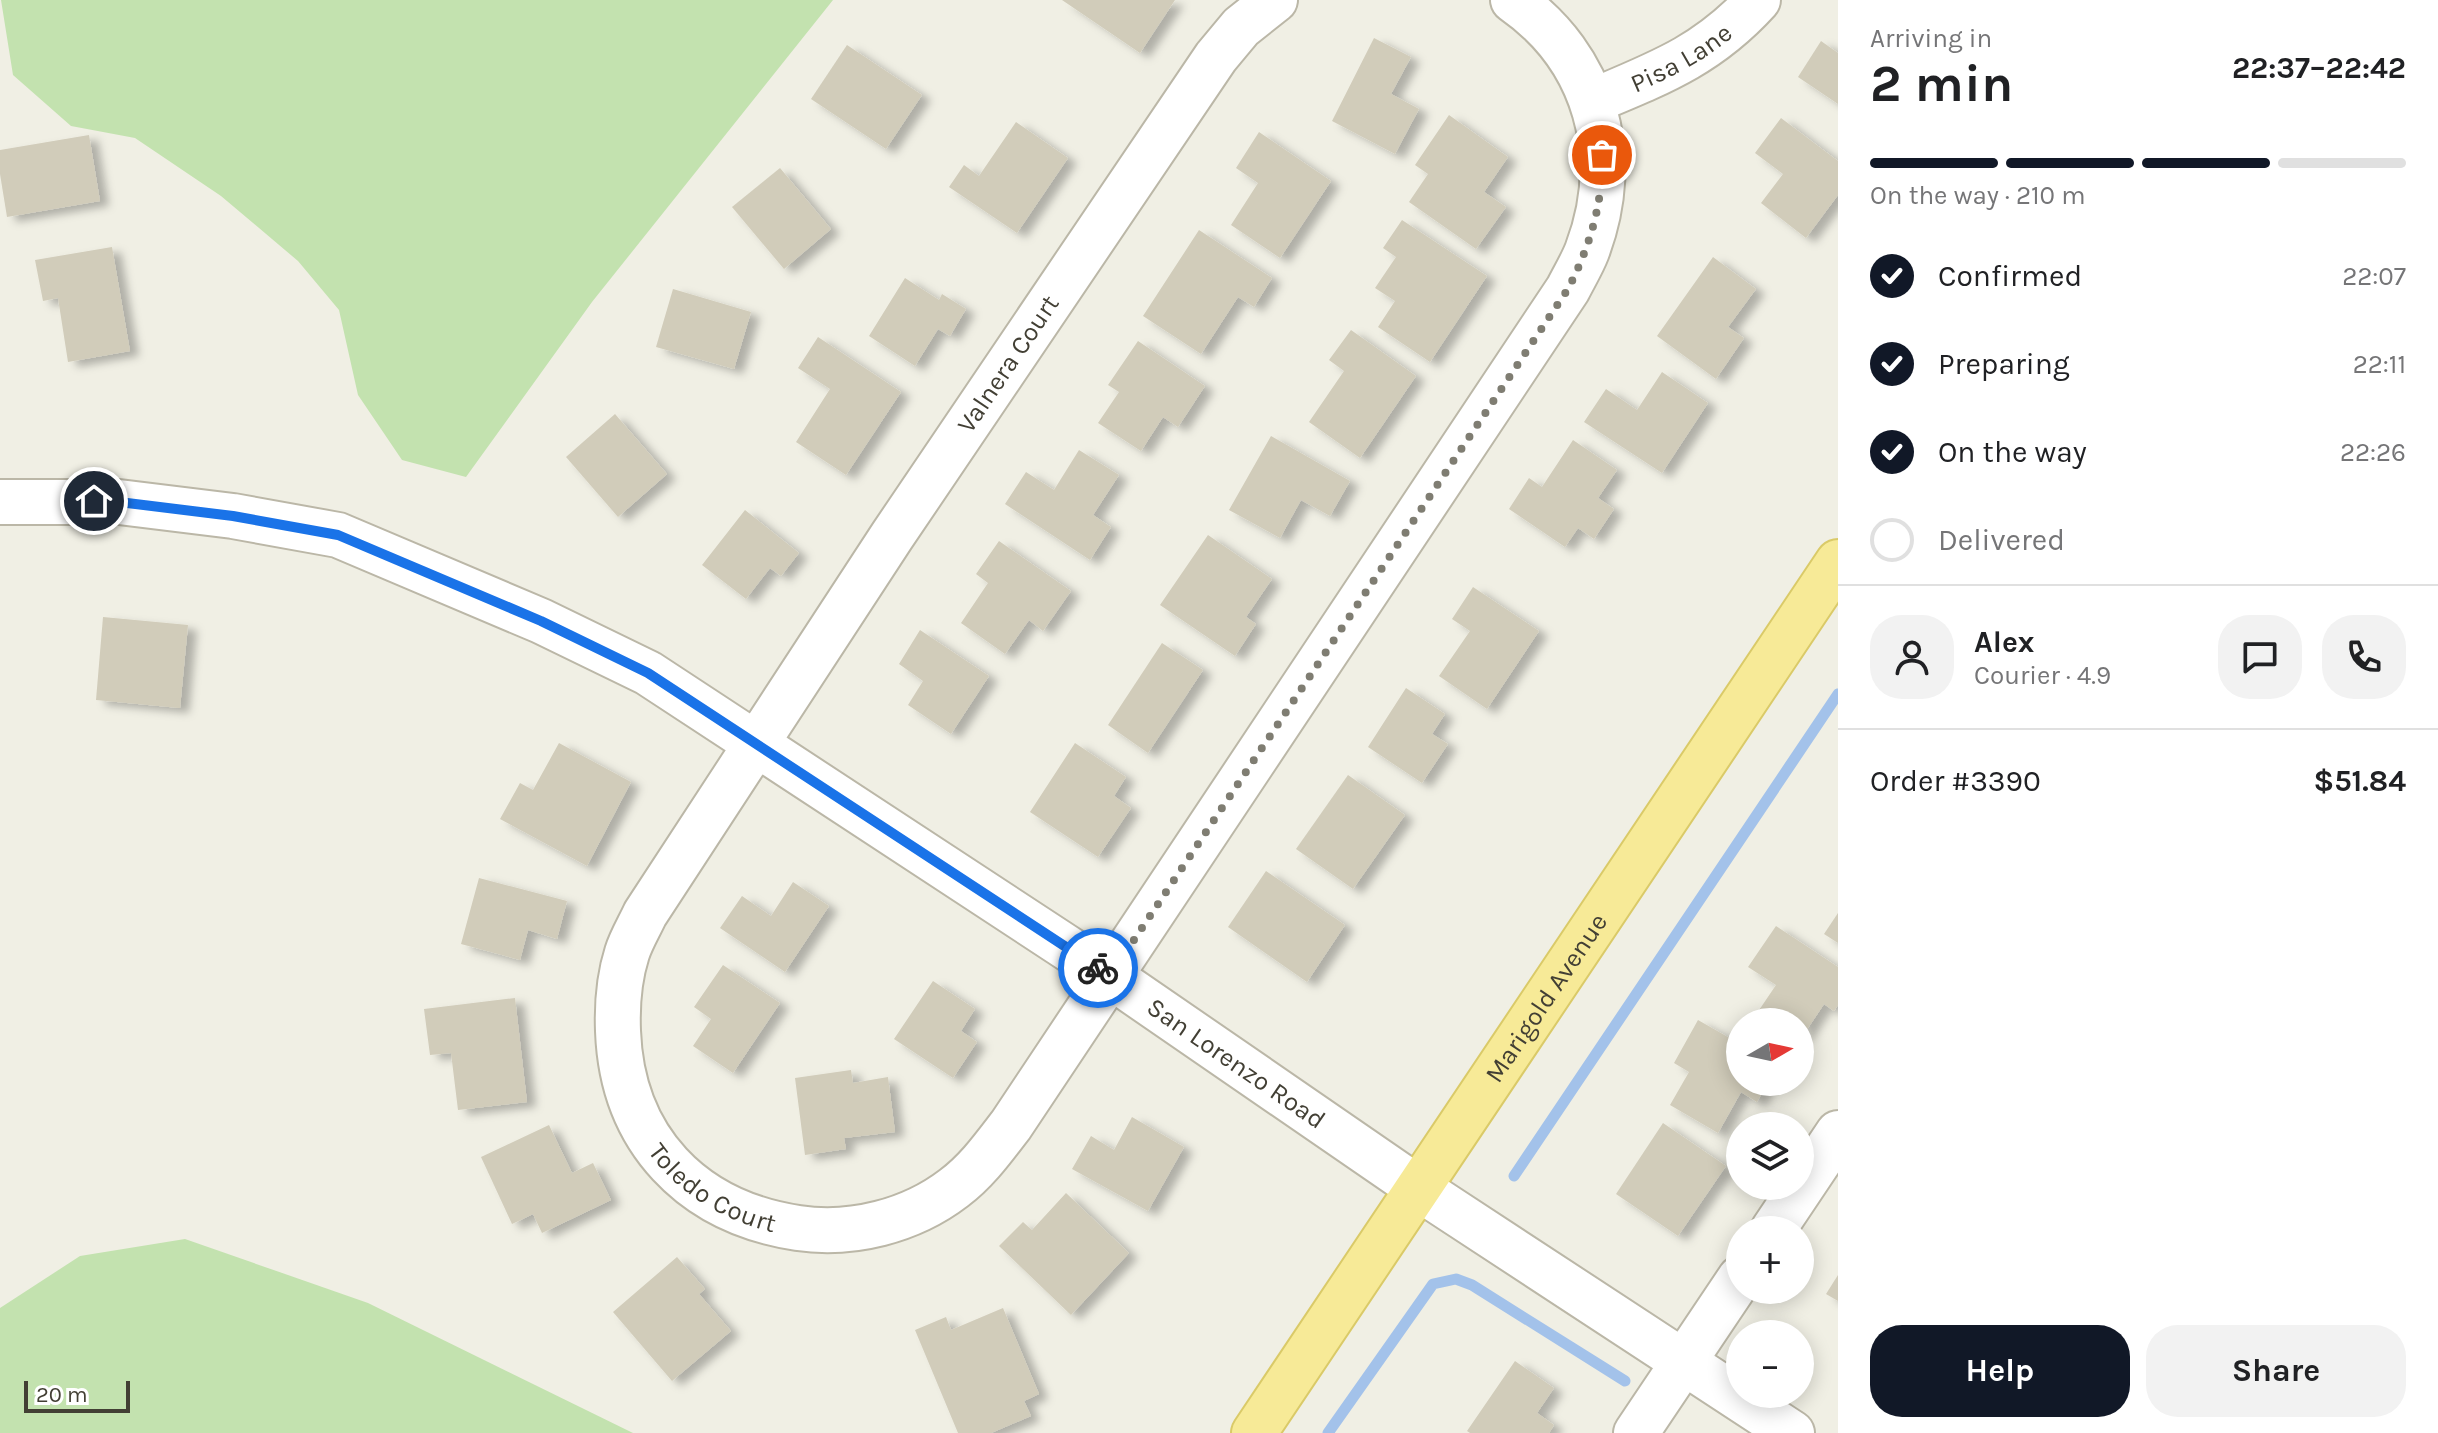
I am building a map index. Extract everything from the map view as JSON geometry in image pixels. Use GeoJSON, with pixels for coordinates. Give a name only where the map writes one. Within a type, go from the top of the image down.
{"type":"FeatureCollection","features":[{"type":"Feature","properties":{"kind":"main road","name":"Marigold Avenue"},"geometry":{"type":"LineString","coordinates":[[1254,1433],[1838,562]]}},
{"type":"Feature","properties":{"kind":"street","name":"Valnera Court"},"geometry":{"type":"LineString","coordinates":[[758,743],[892,536],[1216,57],[1241,27],[1275,0]]}},
{"type":"Feature","properties":{"kind":"street"},"geometry":{"type":"LineString","coordinates":[[1110,976],[1568,289],[1587,252],[1598,214],[1602,174],[1601,136],[1593,101],[1572,59],[1547,29],[1513,0]]}},
{"type":"Feature","properties":{"kind":"street","name":"Pisa Lane"},"geometry":{"type":"LineString","coordinates":[[1593,101],[1668,70],[1692,56],[1714,42],[1758,0]]}},
{"type":"Feature","properties":{"kind":"street","name":"San Lorenzo Road"},"geometry":{"type":"LineString","coordinates":[[0,502],[119,502],[233,516],[338,535],[541,621],[648,673],[1110,976],[1418,1188],[1792,1433]]}},
{"type":"Feature","properties":{"kind":"street","name":"Toledo Court"},"geometry":{"type":"LineString","coordinates":[[758,743],[645,914],[628,951],[617,1009],[622,1078],[631,1106],[667,1164],[711,1198],[758,1219],[810,1229],[871,1226],[928,1204],[955,1187],[983,1160],[1011,1125],[1110,976]]}},
{"type":"Feature","properties":{"kind":"street"},"geometry":{"type":"LineString","coordinates":[[1782,1216],[1838,1133]]}},
{"type":"Feature","properties":{"kind":"street"},"geometry":{"type":"LineString","coordinates":[[1636,1433],[1726,1299]]}},
{"type":"Feature","properties":{"kind":"green space"},"geometry":{"type":"Polygon","coordinates":[[[1,0],[833,0],[592,302],[466,477],[402,460],[358,395],[339,310],[298,261],[221,196],[135,138],[71,126],[13,75],[1,0]]]}},
{"type":"Feature","properties":{"kind":"green space"},"geometry":{"type":"Polygon","coordinates":[[[185,1239],[368,1303],[633,1433],[0,1433],[0,1308],[80,1256],[185,1239]]]}},
{"type":"Feature","properties":{"kind":"building"},"geometry":{"type":"Polygon","coordinates":[[[1062,0],[1175,0],[1140,53],[1062,0]]]}},
{"type":"Feature","properties":{"kind":"building"},"geometry":{"type":"Polygon","coordinates":[[[1374,38],[1411,57],[1391,94],[1419,109],[1395,154],[1332,121],[1374,38]]]}},
{"type":"Feature","properties":{"kind":"building"},"geometry":{"type":"Polygon","coordinates":[[[1821,41],[1838,53],[1838,104],[1798,77],[1821,41]]]}},
{"type":"Feature","properties":{"kind":"building"},"geometry":{"type":"Polygon","coordinates":[[[847,45],[922,95],[886,149],[811,99],[847,45]]]}},
{"type":"Feature","properties":{"kind":"building"},"geometry":{"type":"Polygon","coordinates":[[[1449,115],[1508,157],[1484,192],[1506,207],[1476,249],[1409,202],[1428,174],[1415,165],[1449,115]]]}},
{"type":"Feature","properties":{"kind":"building"},"geometry":{"type":"Polygon","coordinates":[[[1781,118],[1838,161],[1838,195],[1806,238],[1761,203],[1783,174],[1755,153],[1781,118]]]}},
{"type":"Feature","properties":{"kind":"building"},"geometry":{"type":"Polygon","coordinates":[[[1016,122],[1068,158],[1017,233],[949,187],[964,165],[979,176],[1016,122]]]}},
{"type":"Feature","properties":{"kind":"building"},"geometry":{"type":"Polygon","coordinates":[[[1259,132],[1331,181],[1280,258],[1231,225],[1258,183],[1236,168],[1259,132]]]}},
{"type":"Feature","properties":{"kind":"building"},"geometry":{"type":"Polygon","coordinates":[[[89,135],[100,201],[7,217],[0,174],[0,150],[89,135]]]}},
{"type":"Feature","properties":{"kind":"building"},"geometry":{"type":"Polygon","coordinates":[[[780,168],[831,229],[784,269],[732,207],[780,168]]]}},
{"type":"Feature","properties":{"kind":"building"},"geometry":{"type":"Polygon","coordinates":[[[1402,220],[1487,276],[1430,362],[1378,327],[1395,301],[1375,288],[1396,257],[1383,248],[1402,220]]]}},
{"type":"Feature","properties":{"kind":"building"},"geometry":{"type":"Polygon","coordinates":[[[1199,230],[1272,278],[1254,307],[1238,297],[1201,354],[1143,316],[1199,230]]]}},
{"type":"Feature","properties":{"kind":"building"},"geometry":{"type":"Polygon","coordinates":[[[112,247],[130,351],[68,362],[58,298],[43,301],[35,260],[112,247]]]}},
{"type":"Feature","properties":{"kind":"building"},"geometry":{"type":"Polygon","coordinates":[[[1713,257],[1756,289],[1728,327],[1744,338],[1716,379],[1657,336],[1713,257]]]}},
{"type":"Feature","properties":{"kind":"building"},"geometry":{"type":"Polygon","coordinates":[[[905,278],[939,300],[942,294],[966,309],[950,336],[938,329],[915,366],[869,336],[905,278]]]}},
{"type":"Feature","properties":{"kind":"building"},"geometry":{"type":"Polygon","coordinates":[[[673,289],[751,312],[734,369],[656,347],[673,289]]]}},
{"type":"Feature","properties":{"kind":"building"},"geometry":{"type":"Polygon","coordinates":[[[1351,330],[1416,376],[1360,458],[1309,422],[1344,371],[1329,360],[1351,330]]]}},
{"type":"Feature","properties":{"kind":"building"},"geometry":{"type":"Polygon","coordinates":[[[818,337],[901,392],[846,475],[796,442],[830,389],[798,368],[818,337]]]}},
{"type":"Feature","properties":{"kind":"building"},"geometry":{"type":"Polygon","coordinates":[[[1138,341],[1205,386],[1178,427],[1163,417],[1141,451],[1098,423],[1119,392],[1108,385],[1138,341]]]}},
{"type":"Feature","properties":{"kind":"building"},"geometry":{"type":"Polygon","coordinates":[[[1662,372],[1708,403],[1662,473],[1584,422],[1606,389],[1637,410],[1662,372]]]}},
{"type":"Feature","properties":{"kind":"building"},"geometry":{"type":"Polygon","coordinates":[[[615,414],[667,474],[618,517],[566,457],[615,414]]]}},
{"type":"Feature","properties":{"kind":"building"},"geometry":{"type":"Polygon","coordinates":[[[1271,436],[1350,481],[1330,516],[1301,500],[1280,538],[1229,510],[1271,436]]]}},
{"type":"Feature","properties":{"kind":"building"},"geometry":{"type":"Polygon","coordinates":[[[1573,440],[1617,470],[1598,498],[1614,509],[1594,539],[1578,528],[1565,547],[1509,509],[1529,478],[1542,487],[1573,440]]]}},
{"type":"Feature","properties":{"kind":"building"},"geometry":{"type":"Polygon","coordinates":[[[1079,450],[1119,475],[1093,515],[1111,527],[1090,560],[1005,504],[1026,472],[1054,490],[1079,450]]]}},
{"type":"Feature","properties":{"kind":"building"},"geometry":{"type":"Polygon","coordinates":[[[745,510],[799,553],[781,576],[770,568],[746,599],[702,565],[745,510]]]}},
{"type":"Feature","properties":{"kind":"building"},"geometry":{"type":"Polygon","coordinates":[[[1208,535],[1272,579],[1246,617],[1256,624],[1235,656],[1160,605],[1208,535]]]}},
{"type":"Feature","properties":{"kind":"building"},"geometry":{"type":"Polygon","coordinates":[[[999,541],[1071,591],[1043,631],[1029,620],[1005,654],[961,623],[988,583],[976,574],[999,541]]]}},
{"type":"Feature","properties":{"kind":"building"},"geometry":{"type":"Polygon","coordinates":[[[1473,587],[1539,631],[1487,709],[1439,676],[1470,631],[1452,619],[1473,587]]]}},
{"type":"Feature","properties":{"kind":"building"},"geometry":{"type":"Polygon","coordinates":[[[103,617],[188,625],[180,708],[96,700],[103,617]]]}},
{"type":"Feature","properties":{"kind":"building"},"geometry":{"type":"Polygon","coordinates":[[[920,630],[989,676],[951,734],[908,705],[923,681],[899,664],[920,630]]]}},
{"type":"Feature","properties":{"kind":"building"},"geometry":{"type":"Polygon","coordinates":[[[1162,643],[1203,670],[1148,753],[1108,725],[1162,643]]]}},
{"type":"Feature","properties":{"kind":"building"},"geometry":{"type":"Polygon","coordinates":[[[1406,688],[1445,714],[1432,734],[1448,744],[1422,783],[1368,747],[1406,688]]]}},
{"type":"Feature","properties":{"kind":"building"},"geometry":{"type":"Polygon","coordinates":[[[559,743],[631,782],[587,866],[500,819],[520,783],[533,790],[559,743]]]}},
{"type":"Feature","properties":{"kind":"building"},"geometry":{"type":"Polygon","coordinates":[[[1075,743],[1126,777],[1114,796],[1131,808],[1098,857],[1030,812],[1075,743]]]}},
{"type":"Feature","properties":{"kind":"building"},"geometry":{"type":"Polygon","coordinates":[[[1348,775],[1405,815],[1353,889],[1296,849],[1348,775]]]}},
{"type":"Feature","properties":{"kind":"building"},"geometry":{"type":"Polygon","coordinates":[[[1266,871],[1345,925],[1307,982],[1228,927],[1266,871]]]}},
{"type":"Feature","properties":{"kind":"building"},"geometry":{"type":"Polygon","coordinates":[[[479,878],[567,901],[557,939],[528,930],[520,960],[461,944],[479,878]]]}},
{"type":"Feature","properties":{"kind":"building"},"geometry":{"type":"Polygon","coordinates":[[[793,882],[829,906],[785,972],[720,928],[742,896],[771,916],[793,882]]]}},
{"type":"Feature","properties":{"kind":"building"},"geometry":{"type":"Polygon","coordinates":[[[1838,913],[1838,943],[1824,934],[1838,913]]]}},
{"type":"Feature","properties":{"kind":"building"},"geometry":{"type":"Polygon","coordinates":[[[1776,926],[1838,967],[1838,1005],[1834,1011],[1824,1004],[1814,1019],[1814,1008],[1760,1008],[1776,985],[1748,967],[1776,926]]]}},
{"type":"Feature","properties":{"kind":"building"},"geometry":{"type":"Polygon","coordinates":[[[723,965],[780,1003],[733,1073],[693,1046],[711,1019],[694,1007],[723,965]]]}},
{"type":"Feature","properties":{"kind":"building"},"geometry":{"type":"Polygon","coordinates":[[[933,981],[975,1009],[961,1031],[977,1042],[953,1078],[894,1039],[933,981]]]}},
{"type":"Feature","properties":{"kind":"building"},"geometry":{"type":"Polygon","coordinates":[[[515,998],[527,1102],[458,1110],[451,1053],[430,1055],[424,1009],[515,998]]]}},
{"type":"Feature","properties":{"kind":"building"},"geometry":{"type":"Polygon","coordinates":[[[1698,1020],[1726,1036],[1726,1096],[1739,1096],[1730,1112],[1726,1112],[1718,1133],[1670,1105],[1689,1072],[1674,1063],[1698,1020]]]}},
{"type":"Feature","properties":{"kind":"building"},"geometry":{"type":"Polygon","coordinates":[[[851,1070],[853,1083],[888,1077],[895,1132],[844,1138],[846,1149],[805,1155],[795,1078],[851,1070]]]}},
{"type":"Feature","properties":{"kind":"building"},"geometry":{"type":"Polygon","coordinates":[[[1132,1117],[1184,1147],[1148,1211],[1072,1169],[1091,1136],[1114,1150],[1132,1117]]]}},
{"type":"Feature","properties":{"kind":"building"},"geometry":{"type":"Polygon","coordinates":[[[1663,1123],[1726,1166],[1678,1236],[1616,1194],[1663,1123]]]}},
{"type":"Feature","properties":{"kind":"building"},"geometry":{"type":"Polygon","coordinates":[[[549,1125],[572,1173],[593,1163],[611,1200],[542,1233],[533,1214],[512,1224],[481,1157],[549,1125]]]}},
{"type":"Feature","properties":{"kind":"building"},"geometry":{"type":"Polygon","coordinates":[[[1066,1193],[1129,1253],[1071,1315],[999,1246],[1023,1222],[1032,1230],[1066,1193]]]}},
{"type":"Feature","properties":{"kind":"building"},"geometry":{"type":"Polygon","coordinates":[[[677,1257],[705,1289],[699,1294],[731,1331],[672,1381],[613,1312],[677,1257]]]}},
{"type":"Feature","properties":{"kind":"building"},"geometry":{"type":"Polygon","coordinates":[[[1838,1275],[1838,1301],[1826,1294],[1838,1275]]]}},
{"type":"Feature","properties":{"kind":"building"},"geometry":{"type":"Polygon","coordinates":[[[1003,1308],[1039,1394],[1024,1401],[1031,1416],[991,1433],[958,1433],[915,1330],[946,1317],[951,1330],[1003,1308]]]}},
{"type":"Feature","properties":{"kind":"building"},"geometry":{"type":"Polygon","coordinates":[[[1515,1361],[1554,1388],[1537,1413],[1554,1425],[1549,1433],[1470,1433],[1467,1431],[1515,1361]]]}},
{"type":"Feature","properties":{"kind":"waterway"},"geometry":{"type":"LineString","coordinates":[[1514,1176],[1838,694]]}},
{"type":"Feature","properties":{"kind":"waterway"},"geometry":{"type":"LineString","coordinates":[[1328,1433],[1433,1284],[1456,1279],[1472,1285],[1625,1381]]}},
{"type":"Feature","properties":{"kind":"way so far"},"geometry":{"type":"LineString","coordinates":[[1098,968],[1110,976],[1568,289],[1587,252],[1598,214],[1602,155]]}},
{"type":"Feature","properties":{"kind":"route"},"geometry":{"type":"LineString","coordinates":[[94,501],[233,516],[338,535],[541,621],[648,673],[1098,968]]}}]}
